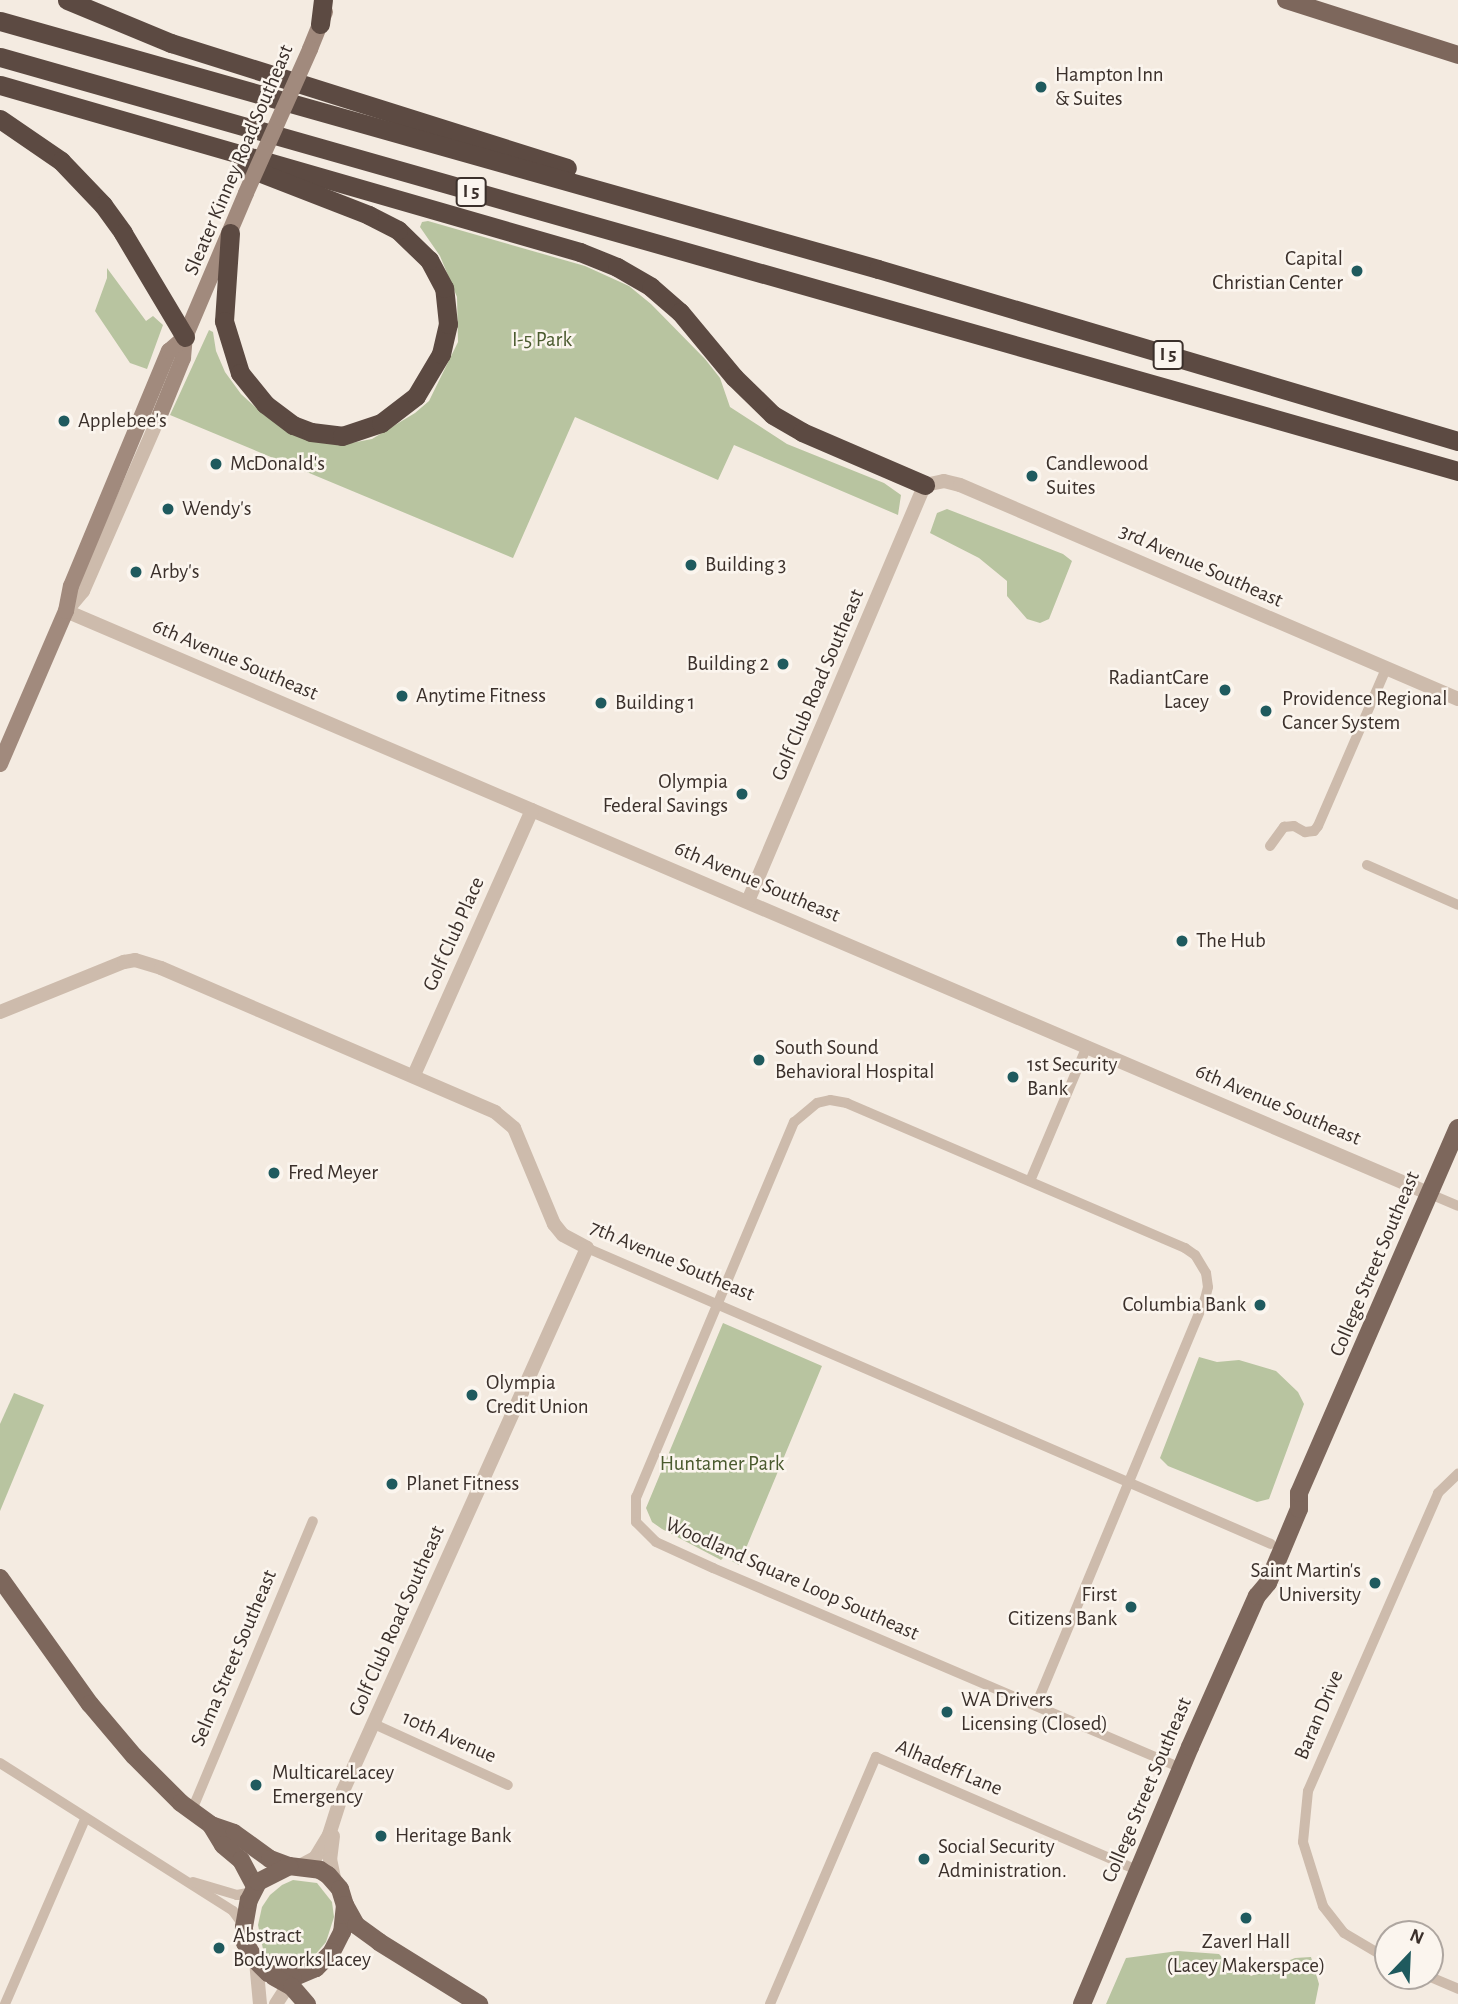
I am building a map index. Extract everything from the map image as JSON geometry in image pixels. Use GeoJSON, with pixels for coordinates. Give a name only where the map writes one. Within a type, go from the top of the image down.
{"type":"FeatureCollection","features":[{"type":"Feature","properties":{"kind":"highway"},"geometry":{"type":"LineString","coordinates":[[67,0],[171,43],[350,98],[877,269]]}},
{"type":"Feature","properties":{"kind":"highway"},"geometry":{"type":"LineString","coordinates":[[320,24],[323,0]]}},
{"type":"Feature","properties":{"kind":"highway","name":"I 5"},"geometry":{"type":"LineString","coordinates":[[0,21],[877,269],[1458,441]]}},
{"type":"Feature","properties":{"kind":"highway","name":"I 5"},"geometry":{"type":"LineString","coordinates":[[0,57],[1458,471]]}},
{"type":"Feature","properties":{"kind":"highway"},"geometry":{"type":"LineString","coordinates":[[0,85],[580,252],[617,267],[651,287],[680,312],[734,377],[773,415],[802,432],[925,485]]}},
{"type":"Feature","properties":{"kind":"highway"},"geometry":{"type":"LineString","coordinates":[[0,119],[35,140],[61,161],[103,205],[123,233],[185,337]]}},
{"type":"Feature","properties":{"kind":"highway"},"geometry":{"type":"LineString","coordinates":[[134,124],[369,215],[414,243],[438,274],[448,304],[448,324],[441,354],[416,396],[381,424],[342,436],[311,432],[293,425],[265,404],[240,373],[224,321],[230,233]]}},
{"type":"Feature","properties":{"kind":"main road","name":"Sleater Kinney Road Southeast"},"geometry":{"type":"LineString","coordinates":[[159,417],[183,358],[185,337],[331,0]]}},
{"type":"Feature","properties":{"kind":"main road"},"geometry":{"type":"LineString","coordinates":[[1286,0],[1458,55]]}},
{"type":"Feature","properties":{"kind":"main road","name":"Sleater Kinney Road Southeast"},"geometry":{"type":"LineString","coordinates":[[0,764],[66,611],[71,586],[169,351],[185,337]]}},
{"type":"Feature","properties":{"kind":"main road","name":"College Street Southeast"},"geometry":{"type":"LineString","coordinates":[[1082,2004],[1256,1596],[1272,1572],[1299,1508],[1299,1493],[1458,1128]]}},
{"type":"Feature","properties":{"kind":"main road","name":"College Street Southeast"},"geometry":{"type":"LineString","coordinates":[[1256,1596],[1257,1578],[1288,1503],[1299,1493]]}},
{"type":"Feature","properties":{"kind":"main road"},"geometry":{"type":"LineString","coordinates":[[0,1578],[103,1720],[134,1756],[192,1810],[211,1825],[233,1832],[270,1859],[320,1870],[335,1882],[356,1925],[479,2004]]}},
{"type":"Feature","properties":{"kind":"main road"},"geometry":{"type":"LineString","coordinates":[[211,1825],[223,1845],[241,1860],[253,1889]]}},
{"type":"Feature","properties":{"kind":"main road"},"geometry":{"type":"LineString","coordinates":[[295,1866],[266,1876],[253,1889],[244,1927],[246,1943],[262,1967],[290,1981],[307,2004]]}},
{"type":"Feature","properties":{"kind":"main road"},"geometry":{"type":"LineString","coordinates":[[290,1981],[316,1968],[332,1952],[342,1932],[345,1905]]}},
{"type":"Feature","properties":{"kind":"street","name":"Sleater Kinney Road Southeast"},"geometry":{"type":"LineString","coordinates":[[66,611],[83,591],[159,417]]}},
{"type":"Feature","properties":{"kind":"street","name":"3rd Avenue Southeast"},"geometry":{"type":"LineString","coordinates":[[925,485],[944,481],[960,485],[1458,699]]}},
{"type":"Feature","properties":{"kind":"street","name":"Golf Club Road Southeast"},"geometry":{"type":"LineString","coordinates":[[748,901],[925,485]]}},
{"type":"Feature","properties":{"kind":"street","name":"6th Avenue Southeast"},"geometry":{"type":"LineString","coordinates":[[66,611],[1430,1194]]}},
{"type":"Feature","properties":{"kind":"street"},"geometry":{"type":"LineString","coordinates":[[1270,846],[1284,827],[1294,827],[1305,832],[1318,826],[1386,668]]}},
{"type":"Feature","properties":{"kind":"street","name":"Golf Club Place"},"geometry":{"type":"LineString","coordinates":[[414,1075],[531,810]]}},
{"type":"Feature","properties":{"kind":"street"},"geometry":{"type":"LineString","coordinates":[[1367,865],[1458,905]]}},
{"type":"Feature","properties":{"kind":"street","name":"7th Avenue Southeast"},"geometry":{"type":"LineString","coordinates":[[0,1012],[135,960],[161,968],[473,1100],[495,1112],[514,1128],[554,1224],[563,1235],[587,1248],[1271,1544]]}},
{"type":"Feature","properties":{"kind":"street"},"geometry":{"type":"LineString","coordinates":[[1030,1181],[1087,1046]]}},
{"type":"Feature","properties":{"kind":"street","name":"Woodland Square Loop Southeast"},"geometry":{"type":"LineString","coordinates":[[1036,1705],[1205,1299],[1206,1273],[1195,1255],[1185,1248],[847,1103],[830,1100],[817,1103],[801,1113],[794,1122],[636,1497],[636,1522],[641,1530],[656,1542],[723,1573],[1181,1768]]}},
{"type":"Feature","properties":{"kind":"street"},"geometry":{"type":"LineString","coordinates":[[1430,1194],[1458,1206]]}},
{"type":"Feature","properties":{"kind":"street","name":"Golf Club Road Southeast"},"geometry":{"type":"LineString","coordinates":[[335,1882],[330,1860],[335,1822],[343,1791],[587,1248]]}},
{"type":"Feature","properties":{"kind":"street","name":"Baran Drive"},"geometry":{"type":"LineString","coordinates":[[1374,1951],[1344,1933],[1323,1906],[1303,1842],[1308,1791],[1438,1493],[1458,1474]]}},
{"type":"Feature","properties":{"kind":"street","name":"Selma Street Southeast"},"geometry":{"type":"LineString","coordinates":[[192,1810],[313,1521]]}},
{"type":"Feature","properties":{"kind":"street","name":"10th Avenue"},"geometry":{"type":"LineString","coordinates":[[374,1724],[508,1785]]}},
{"type":"Feature","properties":{"kind":"street","name":"Alhadeff Lane"},"geometry":{"type":"LineString","coordinates":[[770,2004],[876,1757],[1137,1870]]}},
{"type":"Feature","properties":{"kind":"street"},"geometry":{"type":"LineString","coordinates":[[0,1763],[233,1912],[244,1927]]}},
{"type":"Feature","properties":{"kind":"street"},"geometry":{"type":"LineString","coordinates":[[5,2004],[86,1819]]}},
{"type":"Feature","properties":{"kind":"street","name":"Golf Club Road Southeast"},"geometry":{"type":"LineString","coordinates":[[295,1866],[311,1862],[321,1850],[335,1822]]}},
{"type":"Feature","properties":{"kind":"street"},"geometry":{"type":"LineString","coordinates":[[184,1880],[237,1895],[253,1889]]}},
{"type":"Feature","properties":{"kind":"street"},"geometry":{"type":"LineString","coordinates":[[260,2004],[262,1967]]}},
{"type":"Feature","properties":{"kind":"street"},"geometry":{"type":"LineString","coordinates":[[276,2004],[290,1981]]}},
{"type":"Feature","properties":{"kind":"green space","name":"I-5 Park"},"geometry":{"type":"Polygon","coordinates":[[[428,221],[585,266],[629,286],[651,304],[705,359],[720,378],[730,407],[787,444],[884,483],[901,495],[898,515],[734,445],[718,480],[575,417],[513,558],[170,415],[209,330],[213,332],[216,351],[225,372],[241,394],[264,415],[305,438],[341,445],[372,439],[415,413],[429,401],[458,342],[457,297],[440,256],[420,227],[422,222],[428,221]]]}},
{"type":"Feature","properties":{"kind":"green space"},"geometry":{"type":"Polygon","coordinates":[[[107,268],[146,321],[153,316],[163,325],[147,369],[130,363],[95,311],[107,278],[107,268]]]}},
{"type":"Feature","properties":{"kind":"green space"},"geometry":{"type":"Polygon","coordinates":[[[947,509],[1063,554],[1072,561],[1049,619],[1040,623],[1027,619],[1007,596],[1007,581],[979,558],[930,533],[937,513],[947,509]]]}},
{"type":"Feature","properties":{"kind":"green space","name":"Huntamer Park"},"geometry":{"type":"Polygon","coordinates":[[[723,1323],[822,1366],[739,1565],[724,1557],[721,1560],[662,1529],[652,1522],[646,1508],[723,1323]]]}},
{"type":"Feature","properties":{"kind":"green space"},"geometry":{"type":"Polygon","coordinates":[[[1199,1357],[1217,1362],[1239,1360],[1276,1371],[1298,1392],[1304,1404],[1269,1499],[1257,1502],[1168,1466],[1160,1458],[1199,1357]]]}},
{"type":"Feature","properties":{"kind":"green space"},"geometry":{"type":"Polygon","coordinates":[[[14,1393],[44,1405],[0,1511],[0,1424],[14,1393]]]}},
{"type":"Feature","properties":{"kind":"green space"},"geometry":{"type":"Polygon","coordinates":[[[293,1880],[317,1883],[332,1902],[334,1917],[326,1942],[314,1956],[292,1966],[270,1959],[263,1949],[258,1925],[262,1907],[270,1895],[293,1880]]]}},
{"type":"Feature","properties":{"kind":"green space"},"geometry":{"type":"Polygon","coordinates":[[[1178,1951],[1219,1954],[1227,1963],[1240,1965],[1251,1976],[1295,1958],[1311,1957],[1319,1984],[1315,2004],[1106,2004],[1126,1958],[1178,1951]]]}},
{"type":"Feature","properties":{"kind":"place","name":"Hampton Inn & Suites"},"geometry":{"type":"Point","coordinates":[1041,87]}},
{"type":"Feature","properties":{"kind":"place","name":"Capital Christian Center"},"geometry":{"type":"Point","coordinates":[1357,271]}},
{"type":"Feature","properties":{"kind":"place","name":"Applebee's"},"geometry":{"type":"Point","coordinates":[64,421]}},
{"type":"Feature","properties":{"kind":"place","name":"McDonald's"},"geometry":{"type":"Point","coordinates":[216,464]}},
{"type":"Feature","properties":{"kind":"place","name":"Candlewood Suites"},"geometry":{"type":"Point","coordinates":[1032,476]}},
{"type":"Feature","properties":{"kind":"place","name":"Wendy's"},"geometry":{"type":"Point","coordinates":[168,509]}},
{"type":"Feature","properties":{"kind":"place","name":"Building 3"},"geometry":{"type":"Point","coordinates":[691,565]}},
{"type":"Feature","properties":{"kind":"place","name":"Arby's"},"geometry":{"type":"Point","coordinates":[136,572]}},
{"type":"Feature","properties":{"kind":"place","name":"Building 2"},"geometry":{"type":"Point","coordinates":[783,664]}},
{"type":"Feature","properties":{"kind":"place","name":"RadiantCare Lacey"},"geometry":{"type":"Point","coordinates":[1225,690]}},
{"type":"Feature","properties":{"kind":"place","name":"Anytime Fitness"},"geometry":{"type":"Point","coordinates":[402,696]}},
{"type":"Feature","properties":{"kind":"place","name":"Building 1"},"geometry":{"type":"Point","coordinates":[601,703]}},
{"type":"Feature","properties":{"kind":"place","name":"Providence Regional Cancer System"},"geometry":{"type":"Point","coordinates":[1266,711]}},
{"type":"Feature","properties":{"kind":"place","name":"Olympia Federal Savings"},"geometry":{"type":"Point","coordinates":[742,794]}},
{"type":"Feature","properties":{"kind":"place","name":"The Hub"},"geometry":{"type":"Point","coordinates":[1182,941]}},
{"type":"Feature","properties":{"kind":"place","name":"South Sound Behavioral Hospital"},"geometry":{"type":"Point","coordinates":[759,1060]}},
{"type":"Feature","properties":{"kind":"place","name":"1st Security Bank"},"geometry":{"type":"Point","coordinates":[1013,1077]}},
{"type":"Feature","properties":{"kind":"place","name":"Fred Meyer"},"geometry":{"type":"Point","coordinates":[274,1173]}},
{"type":"Feature","properties":{"kind":"place","name":"Columbia Bank"},"geometry":{"type":"Point","coordinates":[1260,1305]}},
{"type":"Feature","properties":{"kind":"place","name":"Olympia Credit Union"},"geometry":{"type":"Point","coordinates":[472,1395]}},
{"type":"Feature","properties":{"kind":"place","name":"Planet Fitness"},"geometry":{"type":"Point","coordinates":[392,1484]}},
{"type":"Feature","properties":{"kind":"place","name":"Saint Martin's University"},"geometry":{"type":"Point","coordinates":[1375,1583]}},
{"type":"Feature","properties":{"kind":"place","name":"First Citizens Bank"},"geometry":{"type":"Point","coordinates":[1131,1607]}},
{"type":"Feature","properties":{"kind":"place","name":"WA Drivers Licensing (Closed)"},"geometry":{"type":"Point","coordinates":[947,1712]}},
{"type":"Feature","properties":{"kind":"place","name":"MulticareLacey Emergency"},"geometry":{"type":"Point","coordinates":[256,1785]}},
{"type":"Feature","properties":{"kind":"place","name":"Heritage Bank"},"geometry":{"type":"Point","coordinates":[381,1836]}},
{"type":"Feature","properties":{"kind":"place","name":"Social Security Administration."},"geometry":{"type":"Point","coordinates":[924,1859]}},
{"type":"Feature","properties":{"kind":"place","name":"Zaverl Hall (Lacey Makerspace)"},"geometry":{"type":"Point","coordinates":[1246,1918]}},
{"type":"Feature","properties":{"kind":"place","name":"Abstract Bodyworks Lacey"},"geometry":{"type":"Point","coordinates":[219,1948]}}]}
